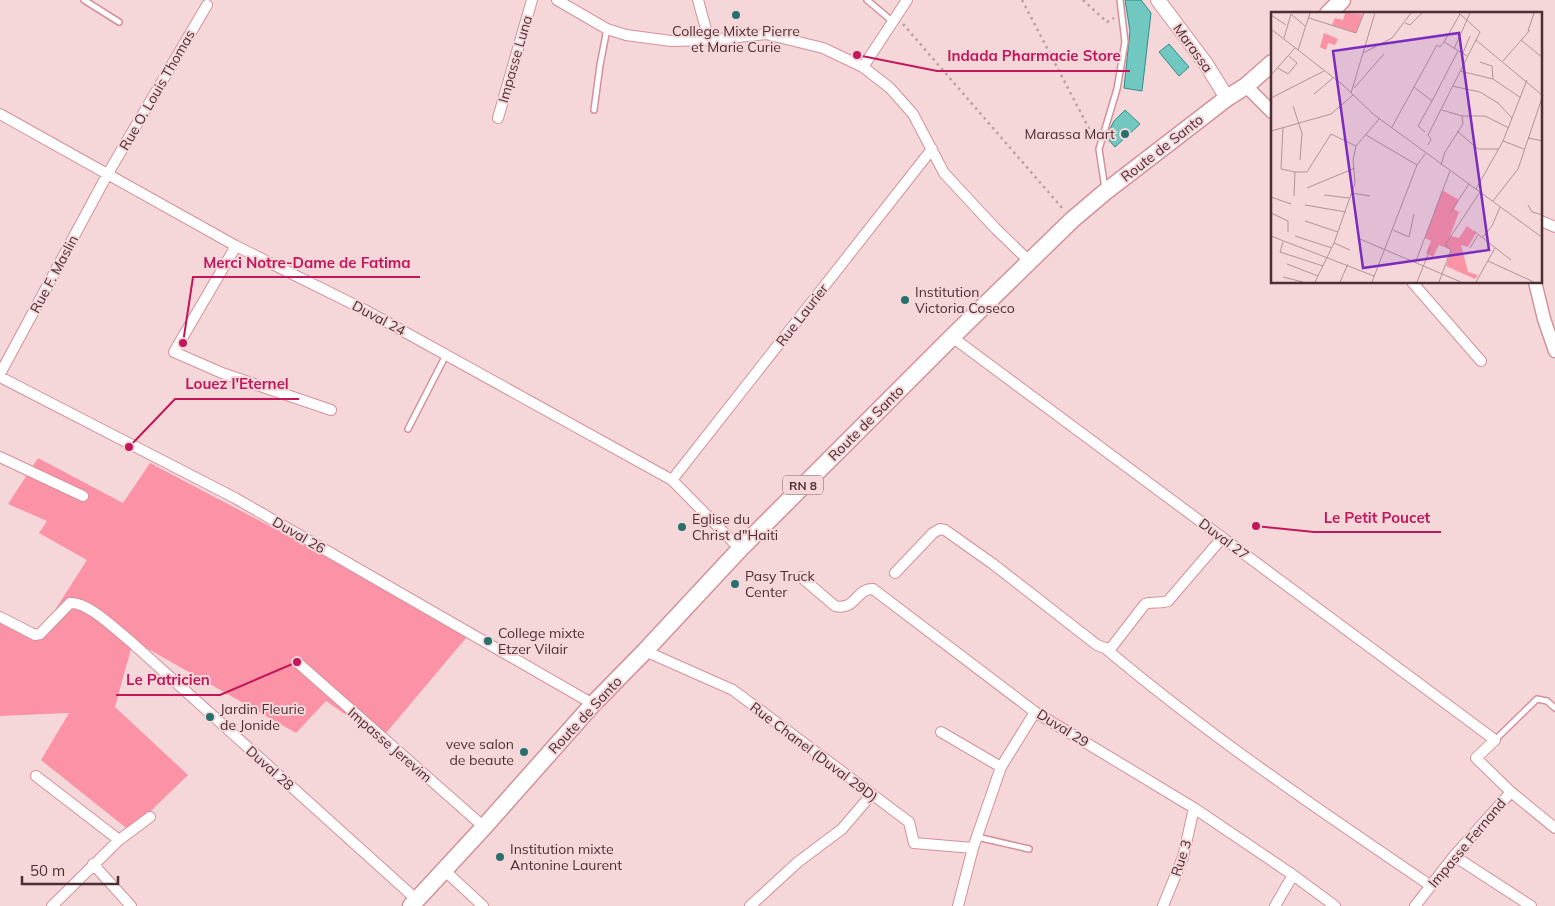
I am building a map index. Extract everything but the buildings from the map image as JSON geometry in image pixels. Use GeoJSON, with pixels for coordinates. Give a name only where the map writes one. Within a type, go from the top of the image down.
{"type":"FeatureCollection","features":[{"type":"Feature","properties":{"kind":"main road","name":"Marassa"},"geometry":{"type":"LineString","coordinates":[[1158,0],[1206,64],[1227,98]]}},
{"type":"Feature","properties":{"kind":"main road"},"geometry":{"type":"LineString","coordinates":[[1330,12],[1342,0]]}},
{"type":"Feature","properties":{"kind":"main road","name":"Route de Santo"},"geometry":{"type":"LineString","coordinates":[[414,903],[593,704],[645,652],[740,549],[952,337],[1072,220],[1105,192],[1227,98],[1246,86],[1271,64]]}},
{"type":"Feature","properties":{"kind":"street","name":"Impasse Luna"},"geometry":{"type":"LineString","coordinates":[[498,118],[532,0]]}},
{"type":"Feature","properties":{"kind":"street"},"geometry":{"type":"LineString","coordinates":[[557,0],[607,29],[626,36],[671,41],[709,40],[766,34],[823,48],[863,67],[890,88],[913,114],[944,173],[995,228],[1030,262]]}},
{"type":"Feature","properties":{"kind":"street"},"geometry":{"type":"LineString","coordinates":[[698,0],[709,40]]}},
{"type":"Feature","properties":{"kind":"street"},"geometry":{"type":"LineString","coordinates":[[863,67],[907,0]]}},
{"type":"Feature","properties":{"kind":"street","name":"Rue O. Louis Thomas"},"geometry":{"type":"LineString","coordinates":[[107,175],[207,5]]}},
{"type":"Feature","properties":{"kind":"street"},"geometry":{"type":"LineString","coordinates":[[1246,86],[1271,111]]}},
{"type":"Feature","properties":{"kind":"street","name":"Duval 24"},"geometry":{"type":"LineString","coordinates":[[0,114],[236,246],[365,310],[672,480],[740,549]]}},
{"type":"Feature","properties":{"kind":"street","name":"Rue Laurier"},"geometry":{"type":"LineString","coordinates":[[672,480],[932,149]]}},
{"type":"Feature","properties":{"kind":"street","name":"Rue F. Maslin"},"geometry":{"type":"LineString","coordinates":[[0,375],[107,175]]}},
{"type":"Feature","properties":{"kind":"street"},"geometry":{"type":"LineString","coordinates":[[1542,221],[1555,227]]}},
{"type":"Feature","properties":{"kind":"street"},"geometry":{"type":"LineString","coordinates":[[236,246],[174,352],[222,373],[331,410]]}},
{"type":"Feature","properties":{"kind":"street"},"geometry":{"type":"LineString","coordinates":[[1414,284],[1481,361]]}},
{"type":"Feature","properties":{"kind":"street"},"geometry":{"type":"LineString","coordinates":[[1535,284],[1544,319],[1555,351]]}},
{"type":"Feature","properties":{"kind":"street","name":"Duval 27"},"geometry":{"type":"LineString","coordinates":[[952,337],[1495,740]]}},
{"type":"Feature","properties":{"kind":"street","name":"Duval 26"},"geometry":{"type":"LineString","coordinates":[[0,375],[235,498],[593,704]]}},
{"type":"Feature","properties":{"kind":"street"},"geometry":{"type":"LineString","coordinates":[[0,457],[83,496]]}},
{"type":"Feature","properties":{"kind":"street"},"geometry":{"type":"LineString","coordinates":[[895,572],[933,533],[940,529],[946,530],[1097,645],[1104,648],[1149,686],[1234,749],[1317,809],[1430,886]]}},
{"type":"Feature","properties":{"kind":"street"},"geometry":{"type":"LineString","coordinates":[[1104,648],[1111,648],[1145,604],[1168,601],[1222,538]]}},
{"type":"Feature","properties":{"kind":"street","name":"Duval 29"},"geometry":{"type":"LineString","coordinates":[[801,577],[835,606],[847,606],[866,590],[873,589],[1036,712],[1194,808],[1335,906]]}},
{"type":"Feature","properties":{"kind":"street","name":"Duval 28"},"geometry":{"type":"LineString","coordinates":[[0,617],[35,635],[40,634],[70,603],[74,602],[100,617],[129,640],[414,903]]}},
{"type":"Feature","properties":{"kind":"street","name":"Rue Chanel (Duval 29D)"},"geometry":{"type":"LineString","coordinates":[[645,652],[733,690],[908,822],[914,843],[973,848]]}},
{"type":"Feature","properties":{"kind":"street","name":"Impasse Jerevim"},"geometry":{"type":"LineString","coordinates":[[297,662],[484,827]]}},
{"type":"Feature","properties":{"kind":"street"},"geometry":{"type":"LineString","coordinates":[[958,906],[973,848],[1000,767],[1036,712]]}},
{"type":"Feature","properties":{"kind":"street"},"geometry":{"type":"LineString","coordinates":[[941,732],[1000,767]]}},
{"type":"Feature","properties":{"kind":"street","name":"Impasse Fernand"},"geometry":{"type":"LineString","coordinates":[[1414,906],[1454,856],[1511,792],[1476,758],[1495,740]]}},
{"type":"Feature","properties":{"kind":"street"},"geometry":{"type":"LineString","coordinates":[[36,776],[120,840]]}},
{"type":"Feature","properties":{"kind":"street"},"geometry":{"type":"LineString","coordinates":[[1511,792],[1555,828]]}},
{"type":"Feature","properties":{"kind":"street"},"geometry":{"type":"LineString","coordinates":[[750,906],[798,862],[842,829],[871,795]]}},
{"type":"Feature","properties":{"kind":"street","name":"Rue 3"},"geometry":{"type":"LineString","coordinates":[[1163,906],[1183,857],[1194,808]]}},
{"type":"Feature","properties":{"kind":"street"},"geometry":{"type":"LineString","coordinates":[[52,906],[93,864],[150,817]]}},
{"type":"Feature","properties":{"kind":"street"},"geometry":{"type":"LineString","coordinates":[[1454,856],[1531,906]]}},
{"type":"Feature","properties":{"kind":"street"},"geometry":{"type":"LineString","coordinates":[[93,864],[131,906]]}},
{"type":"Feature","properties":{"kind":"street"},"geometry":{"type":"LineString","coordinates":[[444,870],[483,906]]}},
{"type":"Feature","properties":{"kind":"street"},"geometry":{"type":"LineString","coordinates":[[1275,906],[1293,875]]}},
{"type":"Feature","properties":{"kind":"lane"},"geometry":{"type":"LineString","coordinates":[[84,0],[119,22]]}},
{"type":"Feature","properties":{"kind":"lane"},"geometry":{"type":"LineString","coordinates":[[867,0],[894,18]]}},
{"type":"Feature","properties":{"kind":"lane"},"geometry":{"type":"LineString","coordinates":[[1105,192],[1099,149],[1117,89],[1125,42],[1120,0]]}},
{"type":"Feature","properties":{"kind":"lane"},"geometry":{"type":"LineString","coordinates":[[594,110],[607,29]]}},
{"type":"Feature","properties":{"kind":"lane"},"geometry":{"type":"LineString","coordinates":[[408,429],[446,355]]}},
{"type":"Feature","properties":{"kind":"lane"},"geometry":{"type":"LineString","coordinates":[[1495,740],[1537,699],[1547,700],[1555,708]]}},
{"type":"Feature","properties":{"kind":"lane"},"geometry":{"type":"LineString","coordinates":[[977,837],[1029,848]]}},
{"type":"Feature","properties":{"kind":"path"},"geometry":{"type":"LineString","coordinates":[[1022,0],[1099,149]]}},
{"type":"Feature","properties":{"kind":"path"},"geometry":{"type":"LineString","coordinates":[[1083,0],[1107,22],[1122,14]]}},
{"type":"Feature","properties":{"kind":"path"},"geometry":{"type":"LineString","coordinates":[[894,18],[1072,220]]}},
{"type":"Feature","properties":{"kind":"shaded area"},"geometry":{"type":"Polygon","coordinates":[[[38,458],[123,503],[150,463],[471,632],[381,739],[326,701],[296,733],[136,642],[131,649],[115,707],[188,775],[130,831],[41,760],[69,713],[0,716],[0,622],[29,638],[48,621],[87,560],[39,533],[47,521],[8,504],[38,458]]]}},
{"type":"Feature","properties":{"kind":"place","name":"College Mixte Pierre et Marie Curie"},"geometry":{"type":"Point","coordinates":[736,15]}},
{"type":"Feature","properties":{"kind":"place","name":"Indada Pharmacie Store"},"geometry":{"type":"Point","coordinates":[857,55]}},
{"type":"Feature","properties":{"kind":"place","name":"Marassa Mart"},"geometry":{"type":"Point","coordinates":[1125,134]}},
{"type":"Feature","properties":{"kind":"place","name":"Institution Victoria Coseco"},"geometry":{"type":"Point","coordinates":[905,300]}},
{"type":"Feature","properties":{"kind":"place","name":"Merci Notre-Dame de Fatima"},"geometry":{"type":"Point","coordinates":[183,343]}},
{"type":"Feature","properties":{"kind":"place","name":"Louez l'Eternel"},"geometry":{"type":"Point","coordinates":[129,447]}},
{"type":"Feature","properties":{"kind":"place","name":"Le Petit Poucet"},"geometry":{"type":"Point","coordinates":[1256,526]}},
{"type":"Feature","properties":{"kind":"place","name":"Eglise du Christ d\"Haiti"},"geometry":{"type":"Point","coordinates":[682,527]}},
{"type":"Feature","properties":{"kind":"place","name":"Pasy Truck Center"},"geometry":{"type":"Point","coordinates":[735,584]}},
{"type":"Feature","properties":{"kind":"place","name":"College mixte Etzer Vilair"},"geometry":{"type":"Point","coordinates":[488,641]}},
{"type":"Feature","properties":{"kind":"place","name":"Le Patricien"},"geometry":{"type":"Point","coordinates":[297,662]}},
{"type":"Feature","properties":{"kind":"place","name":"Jardin Fleurie de Jonide"},"geometry":{"type":"Point","coordinates":[210,717]}},
{"type":"Feature","properties":{"kind":"place","name":"veve salon de beaute"},"geometry":{"type":"Point","coordinates":[524,752]}},
{"type":"Feature","properties":{"kind":"place","name":"Institution mixte Antonine Laurent"},"geometry":{"type":"Point","coordinates":[500,857]}}]}
